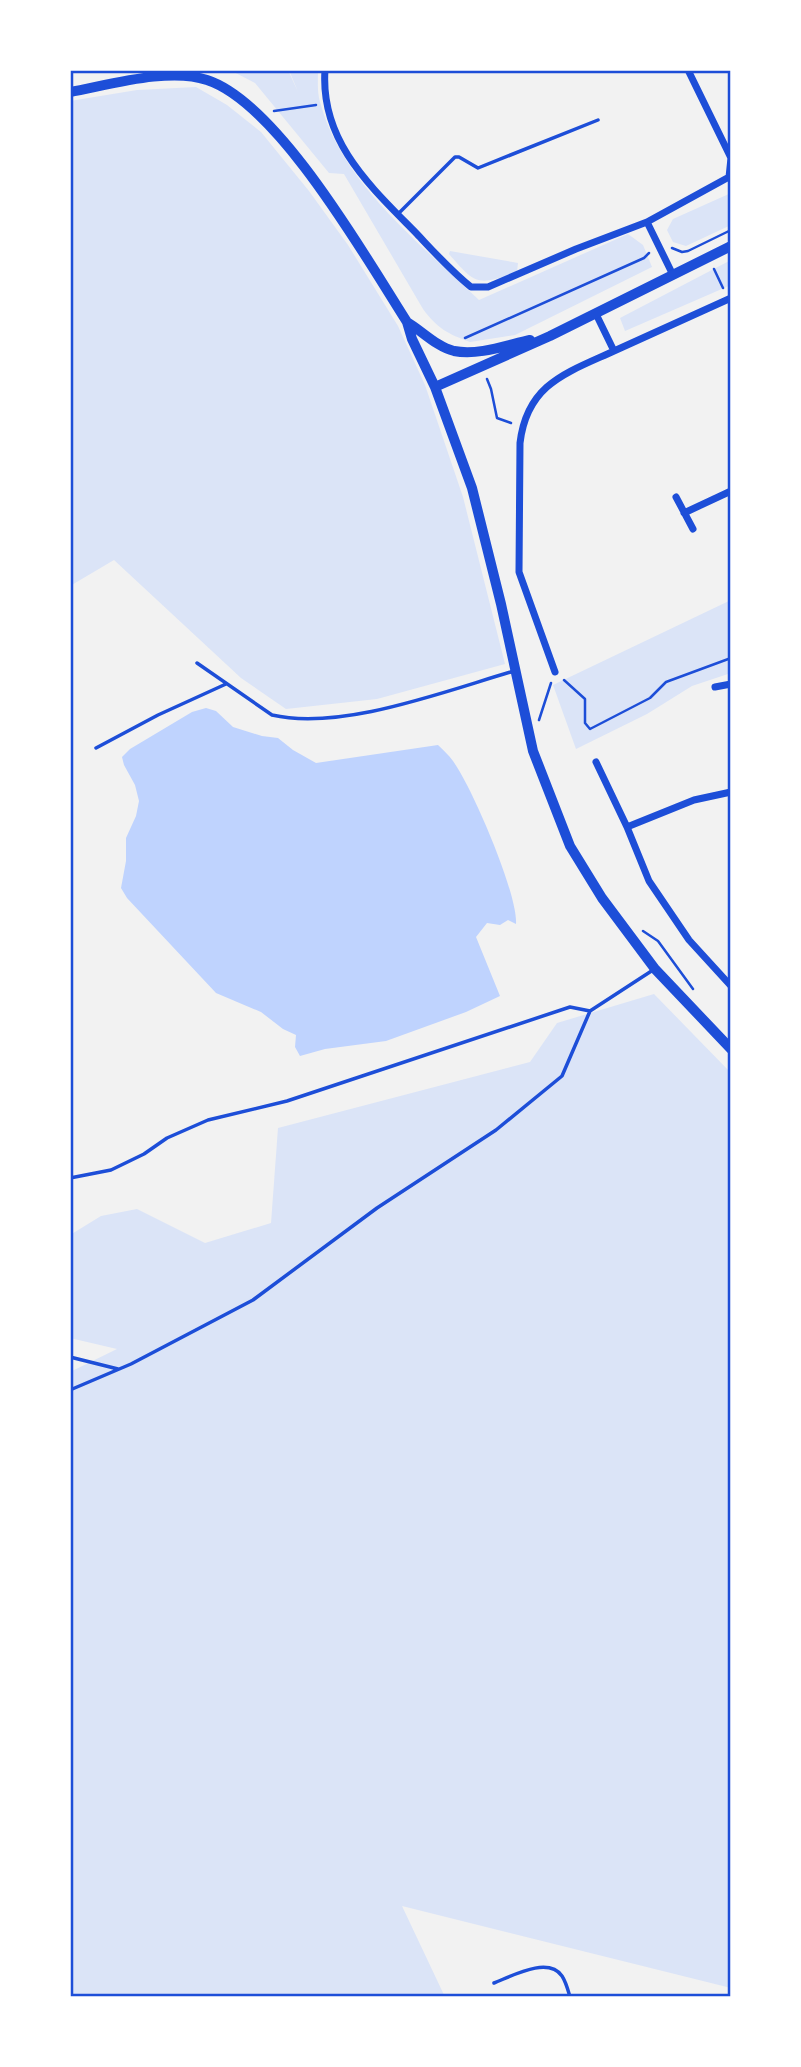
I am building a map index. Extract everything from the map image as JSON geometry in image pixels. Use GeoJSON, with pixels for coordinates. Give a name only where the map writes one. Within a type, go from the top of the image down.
{"type":"FeatureCollection","features":[{"type":"Feature","properties":{"kind":"main road"},"geometry":{"type":"LineString","coordinates":[[70,92],[162,76],[206,79],[242,100],[282,140],[335,210],[407,322],[412,339],[435,387],[472,488],[502,604],[533,751],[570,846],[602,898],[655,969],[731,1049]]}},
{"type":"Feature","properties":{"kind":"main road"},"geometry":{"type":"LineString","coordinates":[[435,387],[550,336],[731,246]]}},
{"type":"Feature","properties":{"kind":"main road"},"geometry":{"type":"LineString","coordinates":[[407,322],[430,339],[454,351],[481,351],[550,336]]}},
{"type":"Feature","properties":{"kind":"street"},"geometry":{"type":"LineString","coordinates":[[325,70],[326,103],[336,134],[363,179],[471,287],[488,287],[648,222],[729,177],[730,158],[688,70]]}},
{"type":"Feature","properties":{"kind":"street"},"geometry":{"type":"LineString","coordinates":[[648,222],[673,275]]}},
{"type":"Feature","properties":{"kind":"street"},"geometry":{"type":"LineString","coordinates":[[555,672],[519,572],[522,428],[530,407],[544,388],[560,376],[731,298]]}},
{"type":"Feature","properties":{"kind":"street"},"geometry":{"type":"LineString","coordinates":[[596,314],[614,351]]}},
{"type":"Feature","properties":{"kind":"street"},"geometry":{"type":"LineString","coordinates":[[684,513],[731,491]]}},
{"type":"Feature","properties":{"kind":"street"},"geometry":{"type":"LineString","coordinates":[[676,497],[693,529]]}},
{"type":"Feature","properties":{"kind":"street"},"geometry":{"type":"LineString","coordinates":[[715,687],[731,684]]}},
{"type":"Feature","properties":{"kind":"street"},"geometry":{"type":"LineString","coordinates":[[596,762],[649,881],[689,940],[731,986]]}},
{"type":"Feature","properties":{"kind":"street"},"geometry":{"type":"LineString","coordinates":[[627,827],[694,800],[731,793]]}},
{"type":"Feature","properties":{"kind":"lane"},"geometry":{"type":"LineString","coordinates":[[397,214],[455,157],[478,168],[598,120]]}},
{"type":"Feature","properties":{"kind":"lane"},"geometry":{"type":"LineString","coordinates":[[198,663],[272,715],[316,719],[377,709],[516,670]]}},
{"type":"Feature","properties":{"kind":"lane"},"geometry":{"type":"LineString","coordinates":[[96,748],[158,715],[226,684]]}},
{"type":"Feature","properties":{"kind":"lane"},"geometry":{"type":"LineString","coordinates":[[70,1390],[120,1369],[253,1300],[377,1208],[496,1130],[562,1076],[590,1011],[655,969]]}},
{"type":"Feature","properties":{"kind":"lane"},"geometry":{"type":"LineString","coordinates":[[70,1178],[111,1170],[144,1154],[167,1138],[208,1120],[288,1101],[570,1007],[590,1011]]}},
{"type":"Feature","properties":{"kind":"lane"},"geometry":{"type":"LineString","coordinates":[[70,1357],[120,1369]]}},
{"type":"Feature","properties":{"kind":"lane"},"geometry":{"type":"LineString","coordinates":[[494,1983],[540,1967],[552,1968],[562,1974],[570,1997]]}},
{"type":"Feature","properties":{"kind":"path"},"geometry":{"type":"LineString","coordinates":[[267,111],[326,103]]}},
{"type":"Feature","properties":{"kind":"path"},"geometry":{"type":"LineString","coordinates":[[667,243],[669,247],[682,252],[731,230]]}},
{"type":"Feature","properties":{"kind":"path"},"geometry":{"type":"LineString","coordinates":[[463,351],[459,341],[644,258],[652,250]]}},
{"type":"Feature","properties":{"kind":"path"},"geometry":{"type":"LineString","coordinates":[[713,267],[724,291]]}},
{"type":"Feature","properties":{"kind":"path"},"geometry":{"type":"LineString","coordinates":[[481,367],[491,389],[497,418],[522,428]]}},
{"type":"Feature","properties":{"kind":"path"},"geometry":{"type":"LineString","coordinates":[[537,726],[555,672],[585,699],[585,723],[590,729],[650,698],[666,682],[731,658]]}},
{"type":"Feature","properties":{"kind":"path"},"geometry":{"type":"LineString","coordinates":[[637,928],[658,941],[693,989]]}},
{"type":"Feature","properties":{"kind":"shaded area"},"geometry":{"type":"Polygon","coordinates":[[[230,70],[288,70],[298,92],[289,70],[318,70],[320,102],[331,132],[364,186],[409,234],[479,300],[628,234],[643,245],[652,267],[515,335],[470,342],[455,336],[438,326],[423,309],[344,174],[329,173],[255,83],[230,70]]]}},
{"type":"Feature","properties":{"kind":"shaded area"},"geometry":{"type":"Polygon","coordinates":[[[196,87],[227,105],[261,132],[348,245],[398,326],[425,385],[463,497],[505,664],[377,699],[286,709],[241,678],[114,560],[70,586],[70,101],[137,90],[196,87]]]}},
{"type":"Feature","properties":{"kind":"shaded area"},"geometry":{"type":"Polygon","coordinates":[[[731,193],[731,225],[686,246],[673,242],[667,230],[673,219],[731,193]]]}},
{"type":"Feature","properties":{"kind":"shaded area"},"geometry":{"type":"Polygon","coordinates":[[[450,251],[518,263],[517,272],[485,281],[478,280],[465,272],[449,254],[450,251]]]}},
{"type":"Feature","properties":{"kind":"shaded area"},"geometry":{"type":"Polygon","coordinates":[[[731,260],[731,285],[625,331],[620,318],[731,260]]]}},
{"type":"Feature","properties":{"kind":"shaded area"},"geometry":{"type":"Polygon","coordinates":[[[731,600],[731,673],[692,686],[647,714],[576,749],[553,685],[731,600]]]}},
{"type":"Feature","properties":{"kind":"shaded area"},"geometry":{"type":"Polygon","coordinates":[[[654,994],[731,1073],[731,1988],[402,1906],[445,1997],[70,1997],[70,1372],[117,1349],[70,1338],[70,1235],[101,1216],[137,1209],[205,1243],[271,1223],[278,1128],[530,1062],[557,1023],[654,994]]]}},
{"type":"Feature","properties":{"kind":"water"},"geometry":{"type":"Polygon","coordinates":[[[206,708],[216,711],[233,727],[278,738],[316,763],[438,745],[461,774],[482,816],[502,866],[515,909],[516,924],[508,920],[500,925],[487,923],[476,937],[500,996],[466,1012],[386,1041],[325,1049],[300,1056],[295,1047],[296,1035],[283,1029],[261,1012],[216,993],[127,898],[121,888],[126,861],[126,838],[136,816],[139,801],[122,757],[130,749],[192,712],[206,708]]]}}]}
